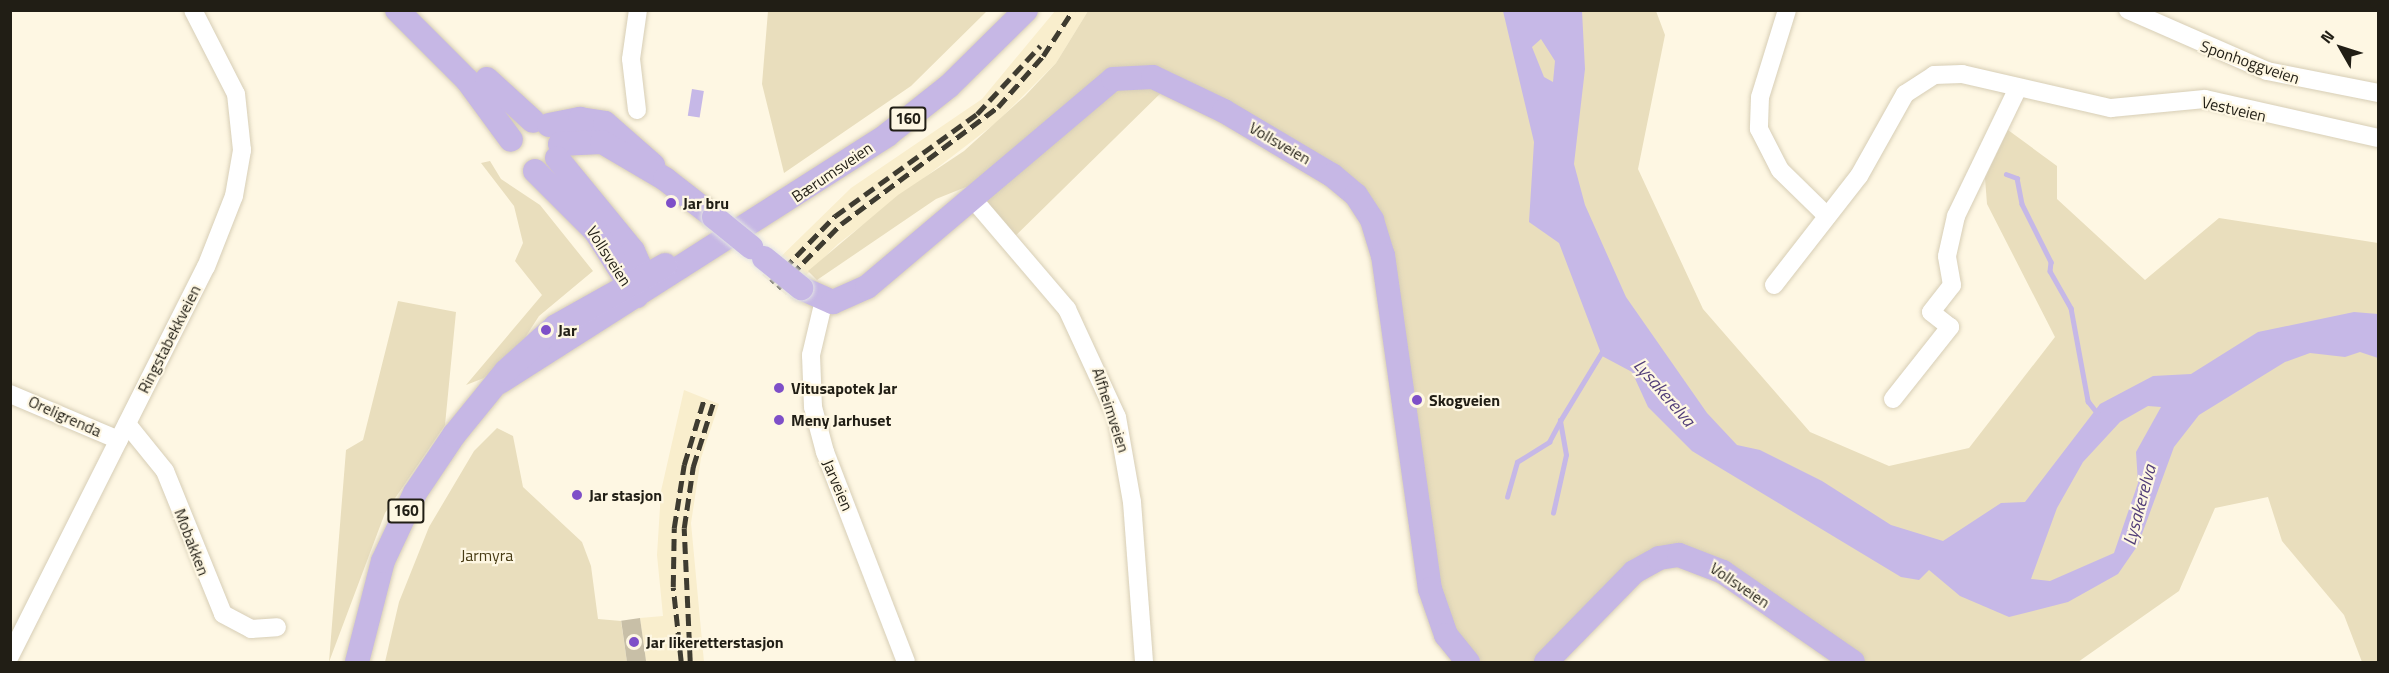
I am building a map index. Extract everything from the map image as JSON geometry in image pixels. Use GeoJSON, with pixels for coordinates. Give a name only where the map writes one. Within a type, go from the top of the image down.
{"type":"FeatureCollection","features":[{"type":"Feature","properties":{"kind":"main road","name":"Bærumsveien"},"geometry":{"type":"LineString","coordinates":[[357,663],[372,594],[411,501],[454,435],[500,382],[636,286],[709,248],[887,135],[950,86],[1026,10]]}},
{"type":"Feature","properties":{"kind":"main road","name":"Vollsveien"},"geometry":{"type":"LineString","coordinates":[[405,12],[550,137],[633,251],[636,286]]}},
{"type":"Feature","properties":{"kind":"main road","name":"Vollsveien"},"geometry":{"type":"LineString","coordinates":[[405,12],[467,80],[511,140],[516,162],[536,171],[596,232],[636,286]]}},
{"type":"Feature","properties":{"kind":"main road","name":"Vollsveien"},"geometry":{"type":"LineString","coordinates":[[824,300],[849,298],[867,287],[973,199],[1091,92],[1134,75],[1188,91],[1347,186],[1365,207],[1383,255],[1433,604],[1446,635],[1468,663]]}},
{"type":"Feature","properties":{"kind":"main road"},"geometry":{"type":"LineString","coordinates":[[536,171],[550,137],[580,119],[605,123],[664,178],[801,288],[824,300]]}},
{"type":"Feature","properties":{"kind":"main road"},"geometry":{"type":"LineString","coordinates":[[511,140],[518,128],[550,137]]}},
{"type":"Feature","properties":{"kind":"main road","name":"Vollsveien"},"geometry":{"type":"LineString","coordinates":[[1546,663],[1634,572],[1659,558],[1679,555],[1714,567],[1853,663]]}},
{"type":"Feature","properties":{"kind":"street","name":"Ringstabekkveien"},"geometry":{"type":"LineString","coordinates":[[10,656],[224,229],[242,150],[236,94],[193,10]]}},
{"type":"Feature","properties":{"kind":"street"},"geometry":{"type":"LineString","coordinates":[[637,110],[631,59],[638,10]]}},
{"type":"Feature","properties":{"kind":"street"},"geometry":{"type":"LineString","coordinates":[[1787,10],[1760,97],[1760,129],[1786,177],[1827,216]]}},
{"type":"Feature","properties":{"kind":"street","name":"Sponhoggveien"},"geometry":{"type":"LineString","coordinates":[[2128,10],[2266,71],[2379,93]]}},
{"type":"Feature","properties":{"kind":"street","name":"Vestveien"},"geometry":{"type":"LineString","coordinates":[[1774,285],[1859,176],[1905,94],[1922,79],[1962,74],[2019,88],[2133,110],[2205,99],[2379,138]]}},
{"type":"Feature","properties":{"kind":"street"},"geometry":{"type":"LineString","coordinates":[[1893,399],[1950,327],[1931,312],[1952,285],[1947,256],[1956,216],[2019,88]]}},
{"type":"Feature","properties":{"kind":"street","name":"Alfheimveien"},"geometry":{"type":"LineString","coordinates":[[973,199],[1066,309],[1117,417],[1130,478],[1144,663]]}},
{"type":"Feature","properties":{"kind":"street","name":"Jarveien"},"geometry":{"type":"LineString","coordinates":[[824,300],[811,355],[813,408],[825,453],[906,663]]}},
{"type":"Feature","properties":{"kind":"street","name":"Oreligrenda"},"geometry":{"type":"LineString","coordinates":[[10,394],[123,432]]}},
{"type":"Feature","properties":{"kind":"street","name":"Mobakken"},"geometry":{"type":"LineString","coordinates":[[123,432],[165,471],[223,614],[251,629],[277,627]]}},
{"type":"Feature","properties":{"kind":"shaded area"},"geometry":{"type":"Polygon","coordinates":[[[1055,11],[1088,11],[1056,63],[997,122],[838,244],[786,295],[762,275],[851,188],[982,99],[1055,11]]]}},
{"type":"Feature","properties":{"kind":"shaded area"},"geometry":{"type":"Polygon","coordinates":[[[684,390],[719,404],[701,458],[691,523],[704,662],[646,662],[640,618],[663,616],[657,555],[661,491],[684,390]]]}},
{"type":"Feature","properties":{"kind":"green space"},"geometry":{"type":"Polygon","coordinates":[[[768,10],[987,11],[911,86],[784,173],[762,84],[768,10]]]}},
{"type":"Feature","properties":{"kind":"green space"},"geometry":{"type":"Polygon","coordinates":[[[1088,11],[1656,11],[1665,35],[1638,169],[1703,309],[1810,432],[1889,466],[1969,448],[2055,337],[1987,204],[1985,178],[2008,130],[2057,166],[2057,199],[2145,280],[2219,218],[2378,243],[2378,662],[2362,662],[2344,615],[2282,541],[2268,497],[2215,508],[2179,591],[2078,662],[1853,662],[1670,556],[1544,662],[1468,662],[1438,618],[1386,278],[1347,186],[1171,83],[1009,242],[966,187],[936,199],[817,280],[808,271],[898,195],[964,151],[1025,96],[1056,63],[1088,11]]]}},
{"type":"Feature","properties":{"kind":"green space"},"geometry":{"type":"Polygon","coordinates":[[[490,161],[501,179],[540,205],[593,271],[539,316],[519,347],[484,378],[466,385],[542,295],[515,261],[523,243],[514,206],[481,163],[490,161]]]}},
{"type":"Feature","properties":{"kind":"green space"},"geometry":{"type":"Polygon","coordinates":[[[398,301],[456,312],[445,425],[385,513],[329,662],[346,450],[363,440],[398,301]]]}},
{"type":"Feature","properties":{"kind":"green space","name":"Jarmyra"},"geometry":{"type":"Polygon","coordinates":[[[497,428],[513,436],[523,487],[582,542],[591,566],[598,619],[621,621],[627,662],[385,662],[399,602],[429,527],[474,451],[497,428]]]}},
{"type":"Feature","properties":{"kind":"water","name":"Lysakerelva"},"geometry":{"type":"Polygon","coordinates":[[[1503,11],[1582,11],[1585,69],[1574,164],[1585,205],[1626,297],[1707,413],[1737,445],[1760,450],[1822,481],[1891,525],[1943,541],[2001,503],[2025,502],[2100,404],[2153,376],[2191,374],[2258,332],[2354,312],[2378,314],[2378,358],[2360,352],[2345,357],[2310,353],[2285,362],[2199,415],[2174,447],[2138,545],[2118,574],[2068,602],[2009,617],[1960,596],[1929,570],[1919,580],[1901,577],[1692,451],[1648,407],[1632,372],[1602,356],[1559,243],[1529,222],[1534,142],[1503,11]],[[1541,39],[1532,47],[1544,77],[1553,82],[1555,61],[1541,39]],[[2148,406],[2120,422],[2083,462],[2057,508],[2031,579],[2050,581],[2114,553],[2138,483],[2136,452],[2161,407],[2148,406]]]}},
{"type":"Feature","properties":{"kind":"water"},"geometry":{"type":"Polygon","coordinates":[[[692,89],[704,91],[700,118],[688,116],[692,89]]]}},
{"type":"Feature","properties":{"kind":"building","name":"Jar likeretterstasjon"},"geometry":{"type":"Polygon","coordinates":[[[640,618],[646,662],[627,662],[621,621],[640,618]]]}},
{"type":"Feature","properties":{"kind":"waterway"},"geometry":{"type":"LineString","coordinates":[[2006,174],[2017,178],[2022,204],[2051,262],[2050,271],[2071,308],[2088,401],[2099,415]]}},
{"type":"Feature","properties":{"kind":"waterway"},"geometry":{"type":"LineString","coordinates":[[1553,513],[1566,455],[1560,421],[1603,350]]}},
{"type":"Feature","properties":{"kind":"waterway"},"geometry":{"type":"LineString","coordinates":[[1507,497],[1517,462],[1549,442],[1560,421]]}},
{"type":"Feature","properties":{"kind":"railway"},"geometry":{"type":"LineString","coordinates":[[778,288],[841,224],[998,107],[1043,56],[1073,10]]}},
{"type":"Feature","properties":{"kind":"railway"},"geometry":{"type":"LineString","coordinates":[[771,282],[835,216],[977,114],[1040,46]]}},
{"type":"Feature","properties":{"kind":"railway"},"geometry":{"type":"LineString","coordinates":[[681,662],[673,587],[674,528],[684,465],[704,399]]}},
{"type":"Feature","properties":{"kind":"railway"},"geometry":{"type":"LineString","coordinates":[[690,662],[684,528],[693,467],[713,403]]}},
{"type":"Feature","properties":{"kind":"place","name":"Jar bru"},"geometry":{"type":"Point","coordinates":[671,203]}},
{"type":"Feature","properties":{"kind":"place","name":"Jar"},"geometry":{"type":"Point","coordinates":[546,330]}},
{"type":"Feature","properties":{"kind":"place","name":"Vitusapotek Jar"},"geometry":{"type":"Point","coordinates":[779,388]}},
{"type":"Feature","properties":{"kind":"place","name":"Skogveien"},"geometry":{"type":"Point","coordinates":[1417,400]}},
{"type":"Feature","properties":{"kind":"place","name":"Meny Jarhuset"},"geometry":{"type":"Point","coordinates":[779,420]}},
{"type":"Feature","properties":{"kind":"place","name":"Jar stasjon"},"geometry":{"type":"Point","coordinates":[577,495]}},
{"type":"Feature","properties":{"kind":"place","name":"Jar likeretterstasjon"},"geometry":{"type":"Point","coordinates":[634,642]}}]}
